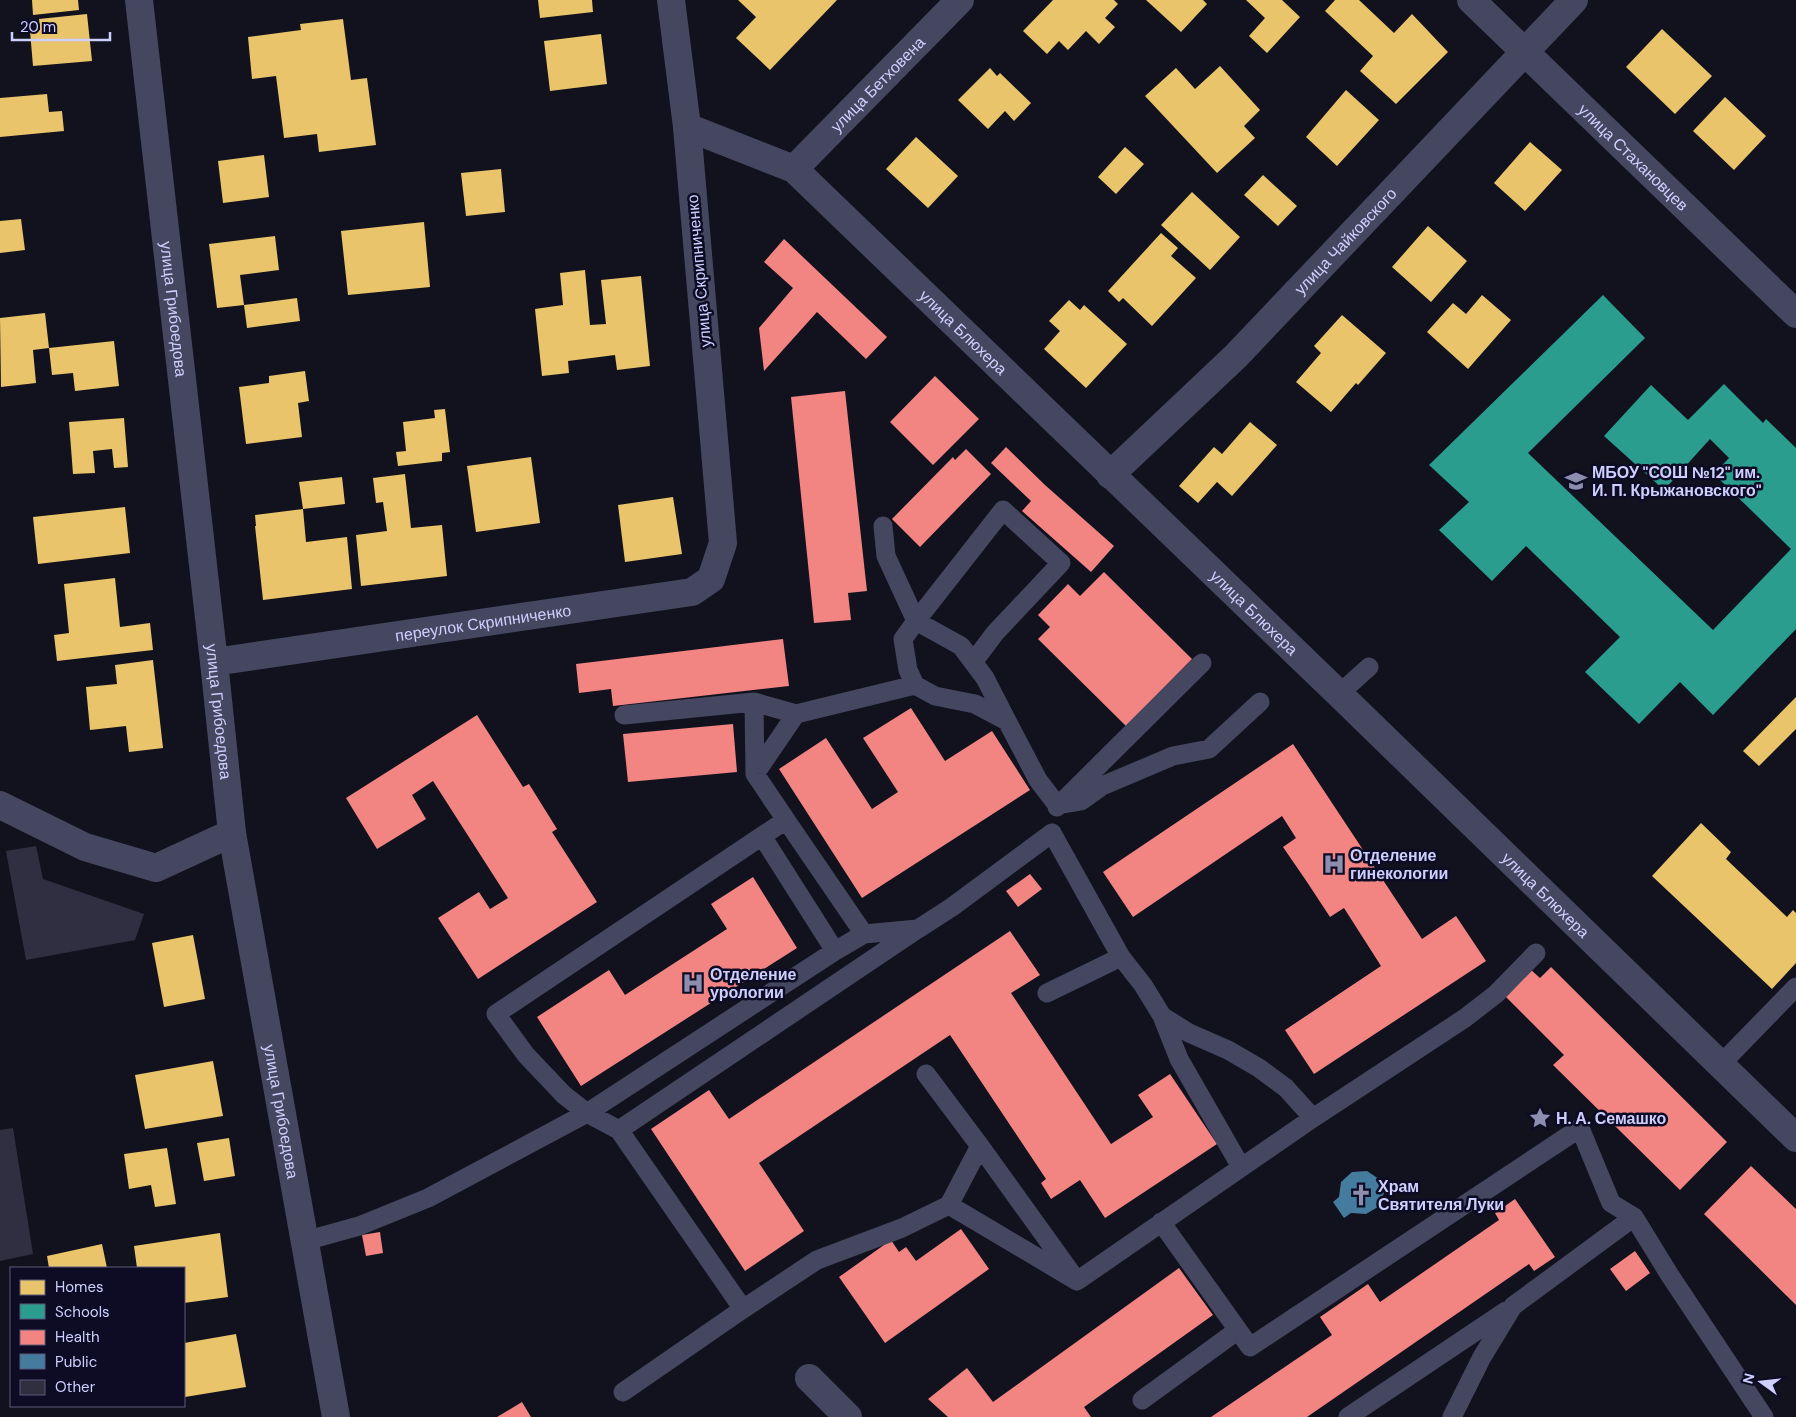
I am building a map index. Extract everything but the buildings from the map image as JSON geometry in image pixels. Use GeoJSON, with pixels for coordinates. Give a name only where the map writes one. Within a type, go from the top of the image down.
{"type":"FeatureCollection","features":[{"type":"Feature","properties":{"kind":"street","name":"улица Грибоедова"},"geometry":{"type":"LineString","coordinates":[[139,0],[232,833],[336,1417]]}},
{"type":"Feature","properties":{"kind":"street","name":"улица Скрипниченко"},"geometry":{"type":"LineString","coordinates":[[671,0],[687,128],[723,543]]}},
{"type":"Feature","properties":{"kind":"street","name":"улица Бетховена"},"geometry":{"type":"LineString","coordinates":[[794,169],[960,0]]}},
{"type":"Feature","properties":{"kind":"street","name":"улица Стахановцев"},"geometry":{"type":"LineString","coordinates":[[1471,0],[1796,314]]}},
{"type":"Feature","properties":{"kind":"street","name":"улица Чайковского"},"geometry":{"type":"LineString","coordinates":[[1110,474],[1236,356],[1574,0]]}},
{"type":"Feature","properties":{"kind":"street","name":"улица Блюхера"},"geometry":{"type":"LineString","coordinates":[[687,128],[794,169],[1796,1138]]}},
{"type":"Feature","properties":{"kind":"street","name":"переулок Скрипниченко"},"geometry":{"type":"LineString","coordinates":[[214,662],[692,592],[711,578],[723,543]]}},
{"type":"Feature","properties":{"kind":"street"},"geometry":{"type":"LineString","coordinates":[[0,805],[85,847],[156,868],[232,833]]}},
{"type":"Feature","properties":{"kind":"street"},"geometry":{"type":"LineString","coordinates":[[809,1378],[848,1417]]}},
{"type":"Feature","properties":{"kind":"lane"},"geometry":{"type":"LineString","coordinates":[[974,661],[995,632],[1061,563],[1004,510],[903,639],[908,670],[915,685],[935,696],[975,704],[1007,721]]}},
{"type":"Feature","properties":{"kind":"lane"},"geometry":{"type":"LineString","coordinates":[[883,526],[886,556],[916,621],[961,646],[974,661],[985,678],[1038,780],[1057,805]]}},
{"type":"Feature","properties":{"kind":"lane"},"geometry":{"type":"LineString","coordinates":[[1202,663],[1057,805],[1052,833],[1121,957],[1143,985],[1162,1016],[1179,1059],[1241,1167]]}},
{"type":"Feature","properties":{"kind":"lane"},"geometry":{"type":"LineString","coordinates":[[1339,694],[1369,667]]}},
{"type":"Feature","properties":{"kind":"lane"},"geometry":{"type":"LineString","coordinates":[[624,716],[754,702],[796,714],[915,685]]}},
{"type":"Feature","properties":{"kind":"lane"},"geometry":{"type":"LineString","coordinates":[[754,702],[755,774],[864,934]]}},
{"type":"Feature","properties":{"kind":"lane"},"geometry":{"type":"LineString","coordinates":[[1057,805],[1081,801],[1102,786],[1173,756],[1209,749],[1260,702]]}},
{"type":"Feature","properties":{"kind":"lane"},"geometry":{"type":"LineString","coordinates":[[755,774],[796,714]]}},
{"type":"Feature","properties":{"kind":"lane"},"geometry":{"type":"LineString","coordinates":[[743,1309],[619,1130],[587,1113],[564,1094],[526,1055],[496,1014],[786,820]]}},
{"type":"Feature","properties":{"kind":"lane"},"geometry":{"type":"LineString","coordinates":[[619,1130],[952,907],[1052,833]]}},
{"type":"Feature","properties":{"kind":"lane"},"geometry":{"type":"LineString","coordinates":[[762,836],[835,951]]}},
{"type":"Feature","properties":{"kind":"lane"},"geometry":{"type":"LineString","coordinates":[[305,1241],[359,1226],[428,1198],[587,1113],[864,934],[918,929]]}},
{"type":"Feature","properties":{"kind":"lane"},"geometry":{"type":"LineString","coordinates":[[1077,1281],[1313,1118],[1465,1018],[1496,994],[1536,953]]}},
{"type":"Feature","properties":{"kind":"lane"},"geometry":{"type":"LineString","coordinates":[[1047,993],[1121,957]]}},
{"type":"Feature","properties":{"kind":"lane"},"geometry":{"type":"LineString","coordinates":[[1720,1065],[1796,987]]}},
{"type":"Feature","properties":{"kind":"lane"},"geometry":{"type":"LineString","coordinates":[[1162,1016],[1189,1034],[1228,1050],[1259,1068],[1286,1088],[1313,1118]]}},
{"type":"Feature","properties":{"kind":"lane"},"geometry":{"type":"LineString","coordinates":[[926,1074],[1077,1281]]}},
{"type":"Feature","properties":{"kind":"lane"},"geometry":{"type":"LineString","coordinates":[[1161,1222],[1250,1347],[1580,1128],[1611,1203],[1634,1217],[1669,1274],[1764,1417]]}},
{"type":"Feature","properties":{"kind":"lane"},"geometry":{"type":"LineString","coordinates":[[624,1392],[817,1260],[902,1228],[949,1205],[980,1146]]}},
{"type":"Feature","properties":{"kind":"lane"},"geometry":{"type":"LineString","coordinates":[[949,1205],[1077,1281]]}},
{"type":"Feature","properties":{"kind":"lane"},"geometry":{"type":"LineString","coordinates":[[1348,1417],[1513,1306],[1634,1217]]}},
{"type":"Feature","properties":{"kind":"lane"},"geometry":{"type":"LineString","coordinates":[[1452,1417],[1486,1350],[1513,1306]]}},
{"type":"Feature","properties":{"kind":"lane"},"geometry":{"type":"LineString","coordinates":[[1142,1400],[1238,1330]]}},
{"type":"Feature","properties":{"kind":"place","name":"МБОУ \"СОШ №12\" им. И. П. Крыжановского\""},"geometry":{"type":"Point","coordinates":[1576,481]}},
{"type":"Feature","properties":{"kind":"place","name":"Отделение гинекологии"},"geometry":{"type":"Point","coordinates":[1334,864]}},
{"type":"Feature","properties":{"kind":"place","name":"Отделение урологии"},"geometry":{"type":"Point","coordinates":[693,983]}},
{"type":"Feature","properties":{"kind":"place","name":"Н. А. Семашко"},"geometry":{"type":"Point","coordinates":[1540,1118]}},
{"type":"Feature","properties":{"kind":"place","name":"Храм Святителя Луки"},"geometry":{"type":"Point","coordinates":[1361,1195]}}]}
